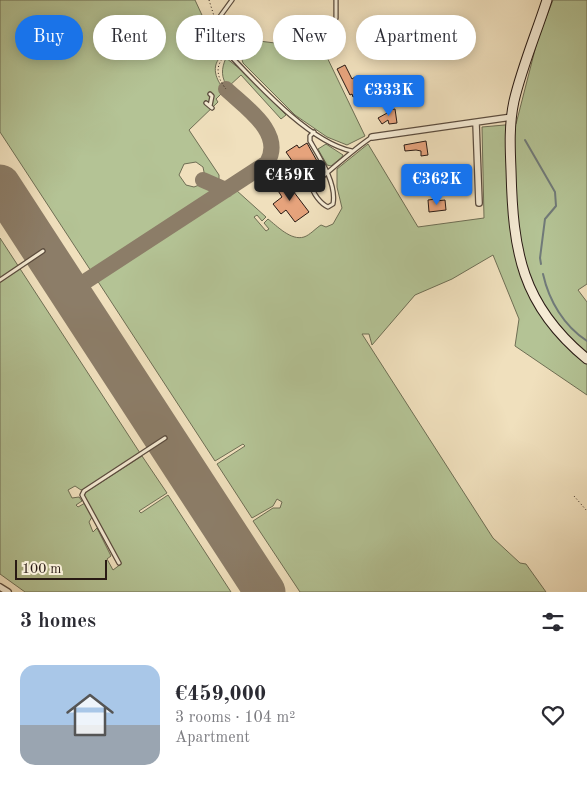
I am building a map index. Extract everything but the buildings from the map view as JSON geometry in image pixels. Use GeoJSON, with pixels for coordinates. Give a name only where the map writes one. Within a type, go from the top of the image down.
{"type":"FeatureCollection","features":[{"type":"Feature","properties":{"kind":"main road"},"geometry":{"type":"LineString","coordinates":[[547,0],[514,103],[512,118],[511,188],[517,245],[522,268],[535,300],[562,338],[587,359]]}},
{"type":"Feature","properties":{"kind":"street"},"geometry":{"type":"LineString","coordinates":[[372,137],[512,118]]}},
{"type":"Feature","properties":{"kind":"street"},"geometry":{"type":"LineString","coordinates":[[476,123],[479,203]]}},
{"type":"Feature","properties":{"kind":"street"},"geometry":{"type":"LineString","coordinates":[[0,587],[8,592]]}},
{"type":"Feature","properties":{"kind":"lane"},"geometry":{"type":"LineString","coordinates":[[221,15],[232,0]]}},
{"type":"Feature","properties":{"kind":"lane"},"geometry":{"type":"LineString","coordinates":[[336,0],[336,15]]}},
{"type":"Feature","properties":{"kind":"lane"},"geometry":{"type":"LineString","coordinates":[[235,60],[287,113],[339,148],[352,151]]}},
{"type":"Feature","properties":{"kind":"lane"},"geometry":{"type":"LineString","coordinates":[[206,103],[211,107],[212,96],[210,94]]}},
{"type":"Feature","properties":{"kind":"lane"},"geometry":{"type":"LineString","coordinates":[[314,132],[310,136],[310,141],[328,173],[333,201],[333,204],[328,207],[324,206],[312,187],[328,173],[352,151],[372,137]]}},
{"type":"Feature","properties":{"kind":"lane"},"geometry":{"type":"LineString","coordinates":[[0,280],[43,251]]}},
{"type":"Feature","properties":{"kind":"lane"},"geometry":{"type":"LineString","coordinates":[[119,564],[82,495],[84,491],[165,438]]}},
{"type":"Feature","properties":{"kind":"path"},"geometry":{"type":"LineString","coordinates":[[208,0],[214,15]]}},
{"type":"Feature","properties":{"kind":"path"},"geometry":{"type":"LineString","coordinates":[[221,60],[218,68],[219,77],[226,89]]}},
{"type":"Feature","properties":{"kind":"path"},"geometry":{"type":"LineString","coordinates":[[574,496],[587,511]]}},
{"type":"Feature","properties":{"kind":"green space"},"geometry":{"type":"Polygon","coordinates":[[[0,0],[195,0],[202,15],[176,15],[176,60],[218,60],[215,68],[217,78],[225,90],[216,99],[218,102],[189,130],[219,175],[219,184],[205,177],[203,167],[196,162],[184,164],[179,175],[186,185],[194,187],[204,183],[216,189],[214,192],[91,271],[0,132],[0,0]]]}},
{"type":"Feature","properties":{"kind":"green space"},"geometry":{"type":"Polygon","coordinates":[[[553,0],[587,0],[587,284],[578,290],[587,302],[587,395],[515,346],[519,319],[493,255],[452,279],[415,295],[372,345],[369,334],[362,334],[493,538],[520,563],[526,564],[546,592],[300,592],[253,521],[273,508],[280,508],[282,502],[277,499],[273,506],[252,518],[217,464],[245,446],[243,444],[215,461],[97,280],[236,190],[266,217],[262,221],[257,215],[254,217],[266,231],[269,229],[264,223],[268,219],[284,232],[299,238],[306,236],[321,225],[326,227],[333,224],[342,208],[337,187],[337,169],[368,144],[418,227],[484,218],[482,127],[516,124],[538,38],[553,0]]]}},
{"type":"Feature","properties":{"kind":"green space"},"geometry":{"type":"Polygon","coordinates":[[[263,42],[273,43],[273,60],[328,60],[365,136],[347,145],[327,137],[295,115],[242,60],[263,60],[263,42]]]}},
{"type":"Feature","properties":{"kind":"green space"},"geometry":{"type":"Polygon","coordinates":[[[225,60],[229,60],[286,115],[281,119],[241,75],[228,87],[224,80],[223,66],[225,60]]]}},
{"type":"Feature","properties":{"kind":"green space"},"geometry":{"type":"Polygon","coordinates":[[[326,144],[343,155],[331,166],[327,165],[318,149],[326,144]]]}},
{"type":"Feature","properties":{"kind":"green space"},"geometry":{"type":"Polygon","coordinates":[[[0,238],[140,453],[84,489],[81,490],[75,486],[68,490],[72,498],[79,497],[82,501],[76,505],[78,507],[85,503],[92,517],[89,522],[93,532],[97,528],[111,556],[107,559],[113,570],[121,564],[84,496],[86,492],[142,456],[167,493],[139,511],[141,513],[168,495],[231,592],[25,592],[0,574],[0,238]]]}},
{"type":"Feature","properties":{"kind":"waterway"},"geometry":{"type":"LineString","coordinates":[[525,140],[555,192],[556,206],[545,219],[540,258],[541,264]]}},
{"type":"Feature","properties":{"kind":"waterway"},"geometry":{"type":"LineString","coordinates":[[543,274],[553,303],[571,328],[587,341]]}},
{"type":"Feature","properties":{"kind":"taxiway"},"geometry":{"type":"LineString","coordinates":[[78,305],[77,294],[83,283],[267,163],[271,152],[271,141],[267,131],[252,112],[226,89]]}},
{"type":"Feature","properties":{"kind":"taxiway"},"geometry":{"type":"LineString","coordinates":[[203,180],[226,190]]}},
{"type":"Feature","properties":{"kind":"taxiway"},"geometry":{"type":"LineString","coordinates":[[61,278],[74,284],[83,283]]}},
{"type":"Feature","properties":{"kind":"runway"},"geometry":{"type":"LineString","coordinates":[[0,185],[265,592]]}}]}
